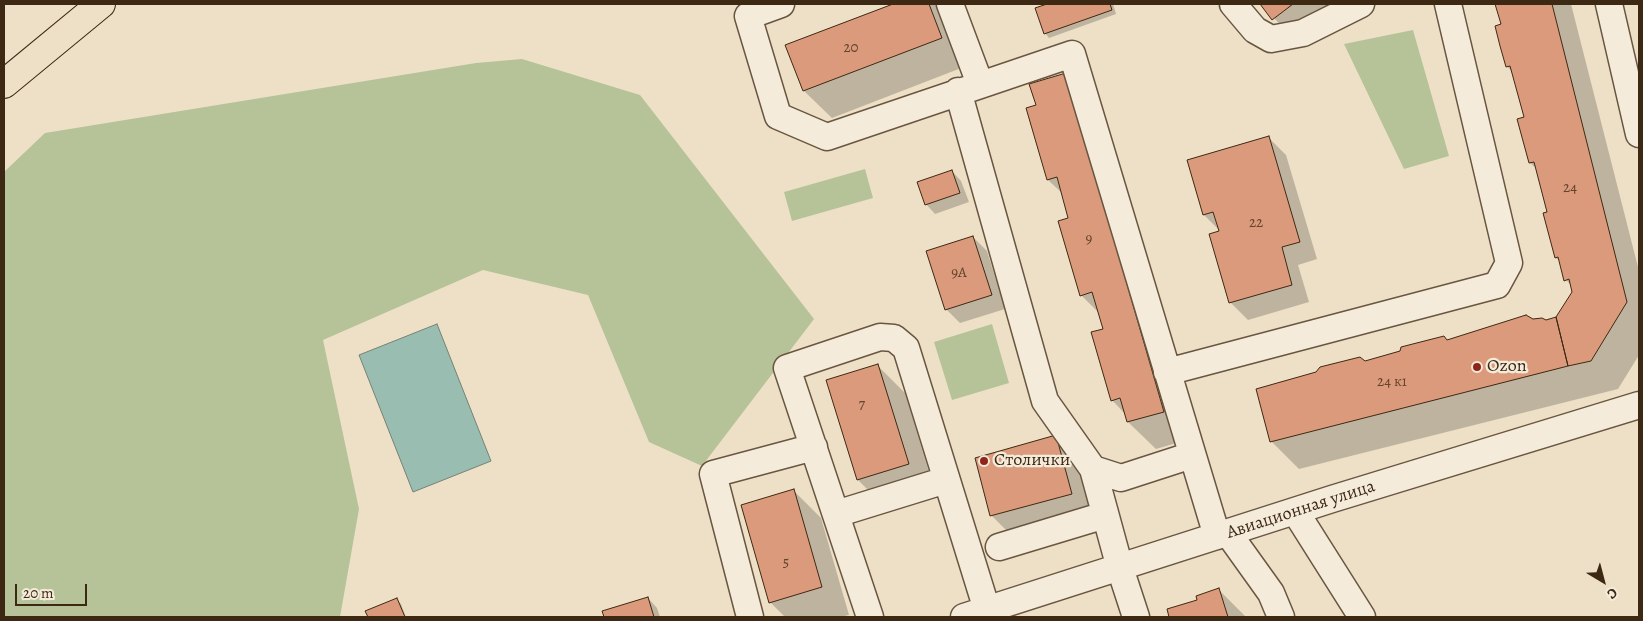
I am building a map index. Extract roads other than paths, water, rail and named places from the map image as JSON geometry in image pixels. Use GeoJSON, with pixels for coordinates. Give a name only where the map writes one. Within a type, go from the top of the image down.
{"type":"FeatureCollection","features":[{"type":"Feature","properties":{"kind":"main road"},"geometry":{"type":"LineString","coordinates":[[4,84],[101,4]]}},
{"type":"Feature","properties":{"kind":"street"},"geometry":{"type":"LineString","coordinates":[[782,4],[748,16],[778,116],[827,137],[1072,54],[1192,456],[1222,535],[1270,593],[1281,617]]}},
{"type":"Feature","properties":{"kind":"street"},"geometry":{"type":"LineString","coordinates":[[950,4],[1045,401],[1093,469],[1120,568],[1136,617]]}},
{"type":"Feature","properties":{"kind":"street"},"geometry":{"type":"LineString","coordinates":[[1233,4],[1255,30],[1271,39],[1303,33],[1361,4]]}},
{"type":"Feature","properties":{"kind":"street"},"geometry":{"type":"LineString","coordinates":[[1167,372],[1497,285],[1509,263],[1448,4]]}},
{"type":"Feature","properties":{"kind":"street"},"geometry":{"type":"LineString","coordinates":[[1609,4],[1639,134]]}},
{"type":"Feature","properties":{"kind":"street"},"geometry":{"type":"LineString","coordinates":[[870,617],[787,368],[880,337],[894,338],[906,348],[946,480],[975,614]]}},
{"type":"Feature","properties":{"kind":"street","name":"Авиационная улица"},"geometry":{"type":"LineString","coordinates":[[975,614],[1023,608],[1120,568],[1295,511],[1639,405]]}},
{"type":"Feature","properties":{"kind":"street"},"geometry":{"type":"LineString","coordinates":[[750,617],[712,474],[814,447]]}},
{"type":"Feature","properties":{"kind":"street"},"geometry":{"type":"LineString","coordinates":[[1093,469],[1121,478],[1192,456]]}},
{"type":"Feature","properties":{"kind":"street"},"geometry":{"type":"LineString","coordinates":[[836,514],[946,480]]}},
{"type":"Feature","properties":{"kind":"street"},"geometry":{"type":"LineString","coordinates":[[1295,511],[1362,617]]}},
{"type":"Feature","properties":{"kind":"street"},"geometry":{"type":"LineString","coordinates":[[999,547],[1106,515]]}},
{"type":"Feature","properties":{"kind":"water"},"geometry":{"type":"Polygon","coordinates":[[[437,324],[491,461],[413,492],[359,355],[437,324]]]}},
{"type":"Feature","properties":{"kind":"place","name":"Ozon"},"geometry":{"type":"Point","coordinates":[1477,367]}},
{"type":"Feature","properties":{"kind":"place","name":"Столички"},"geometry":{"type":"Point","coordinates":[984,461]}}]}
